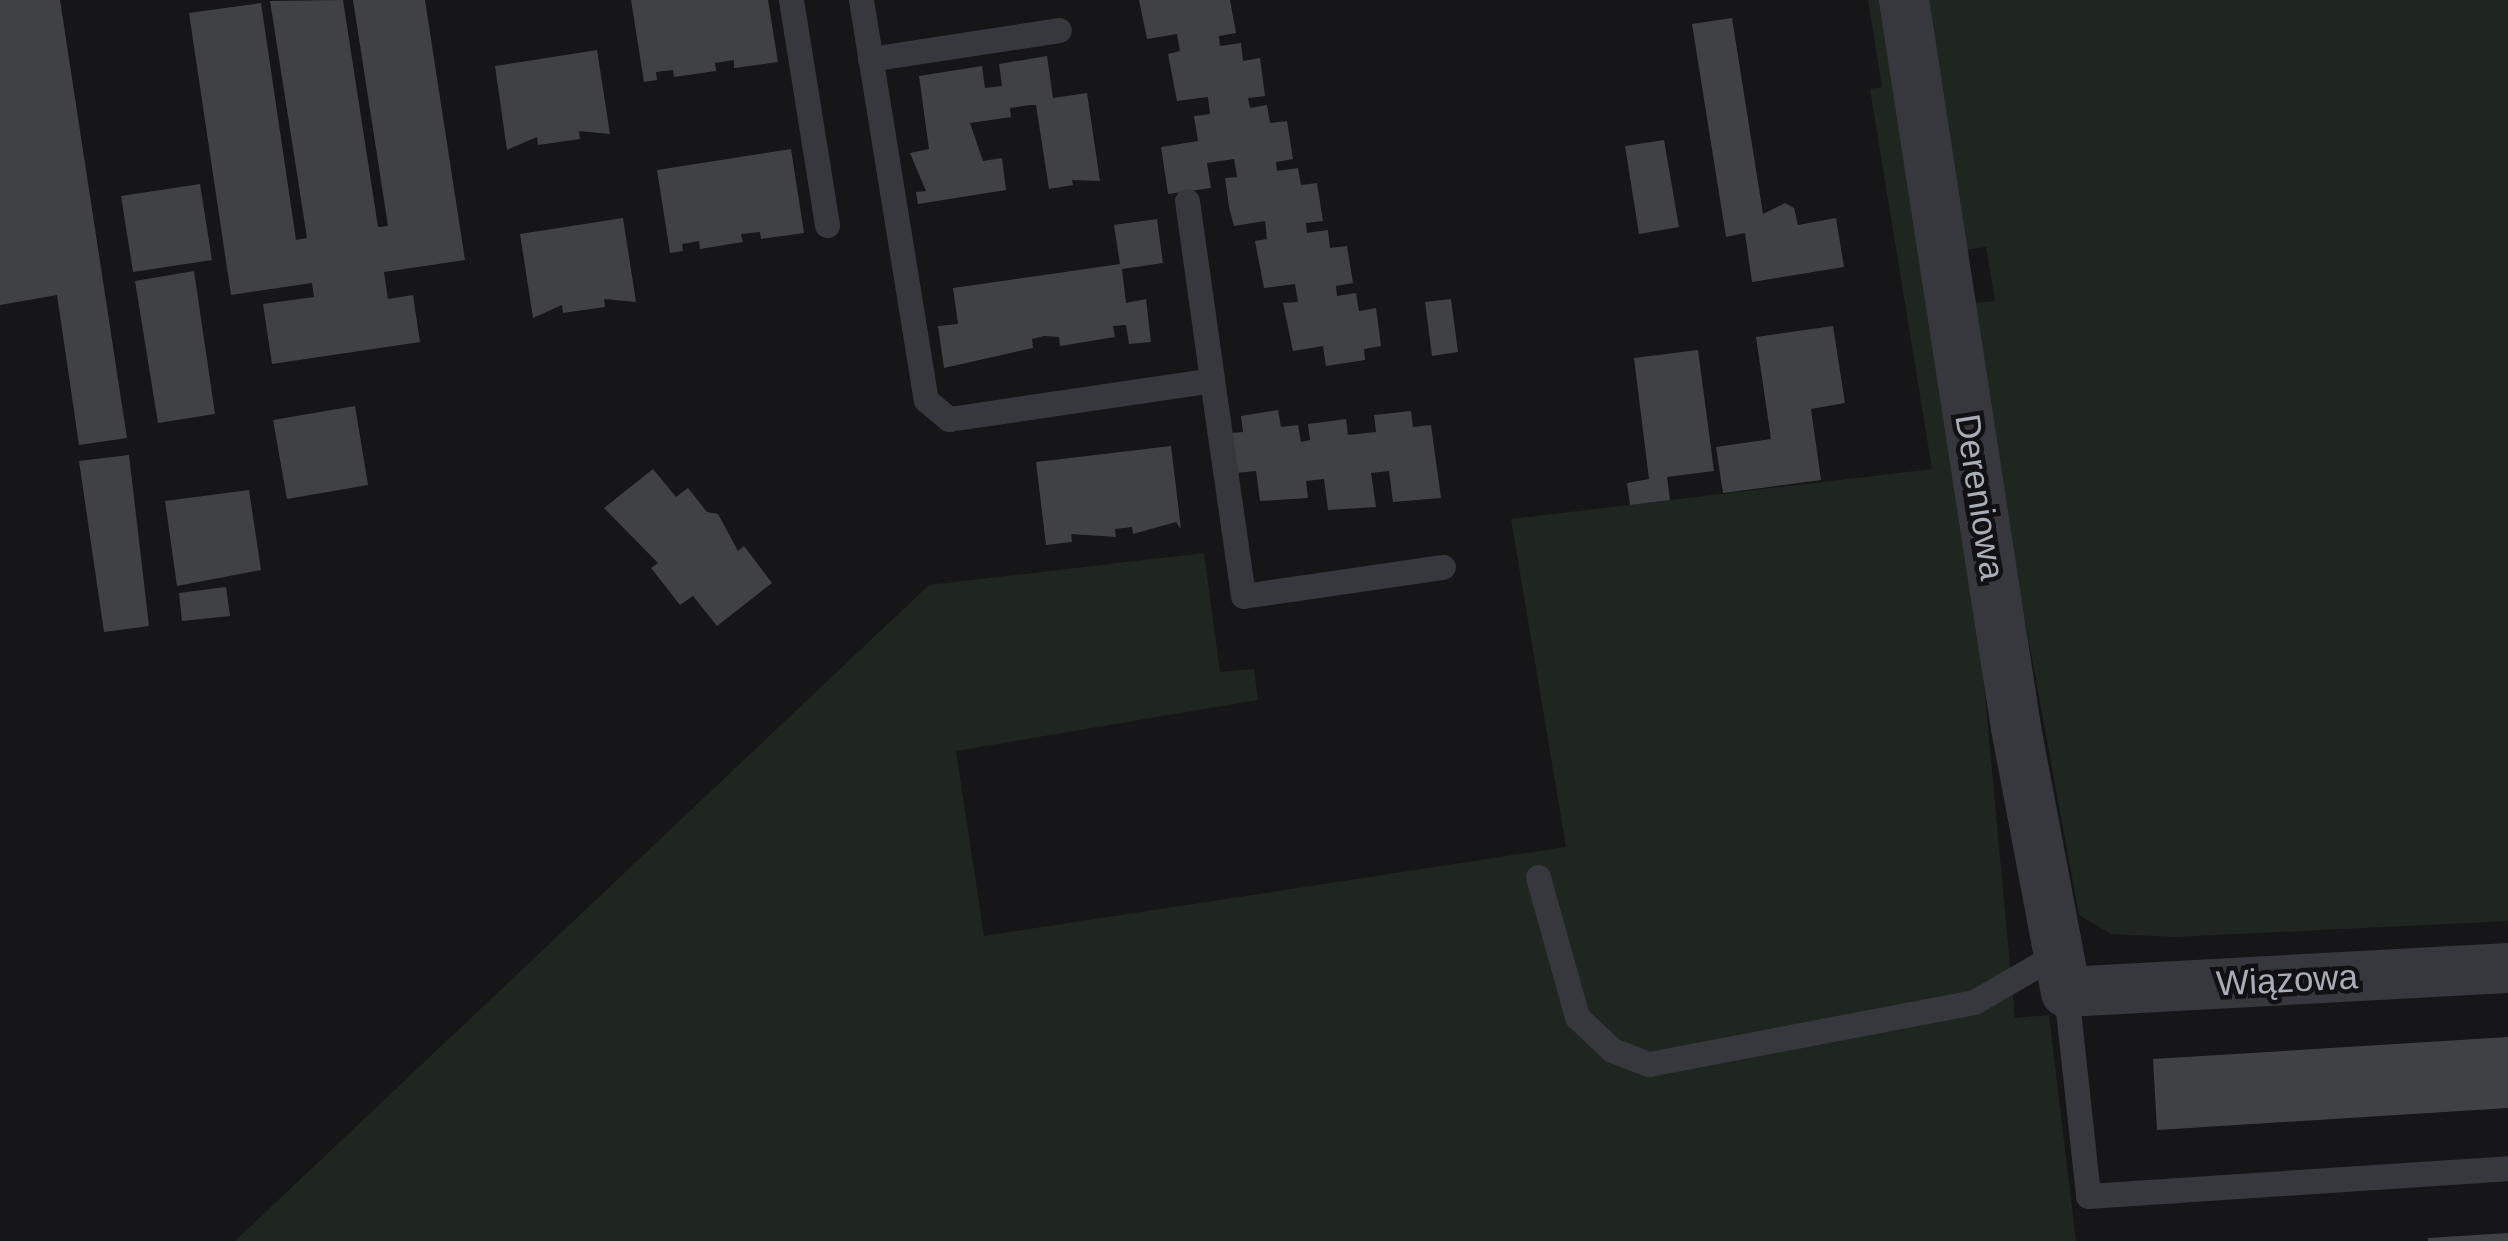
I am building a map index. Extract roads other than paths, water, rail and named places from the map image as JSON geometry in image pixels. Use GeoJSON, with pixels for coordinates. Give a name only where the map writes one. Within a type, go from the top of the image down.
{"type":"FeatureCollection","features":[{"type":"Feature","properties":{"kind":"street","name":"Dereniowa"},"geometry":{"type":"LineString","coordinates":[[1904,0],[2016,728],[2063,972]]}},
{"type":"Feature","properties":{"kind":"street","name":"Wiązowa"},"geometry":{"type":"LineString","coordinates":[[2063,972],[2508,968]]}},
{"type":"Feature","properties":{"kind":"lane"},"geometry":{"type":"LineString","coordinates":[[790,0],[827,225]]}},
{"type":"Feature","properties":{"kind":"lane"},"geometry":{"type":"LineString","coordinates":[[861,0],[926,400],[949,419],[1212,380]]}},
{"type":"Feature","properties":{"kind":"lane"},"geometry":{"type":"LineString","coordinates":[[870,59],[1059,30]]}},
{"type":"Feature","properties":{"kind":"lane"},"geometry":{"type":"LineString","coordinates":[[1187,201],[1243,596],[1443,567]]}},
{"type":"Feature","properties":{"kind":"lane"},"geometry":{"type":"LineString","coordinates":[[1538,877],[1577,1017],[1612,1050],[1649,1064],[1974,1002],[2063,972],[2088,1196],[2508,1168]]}}]}
